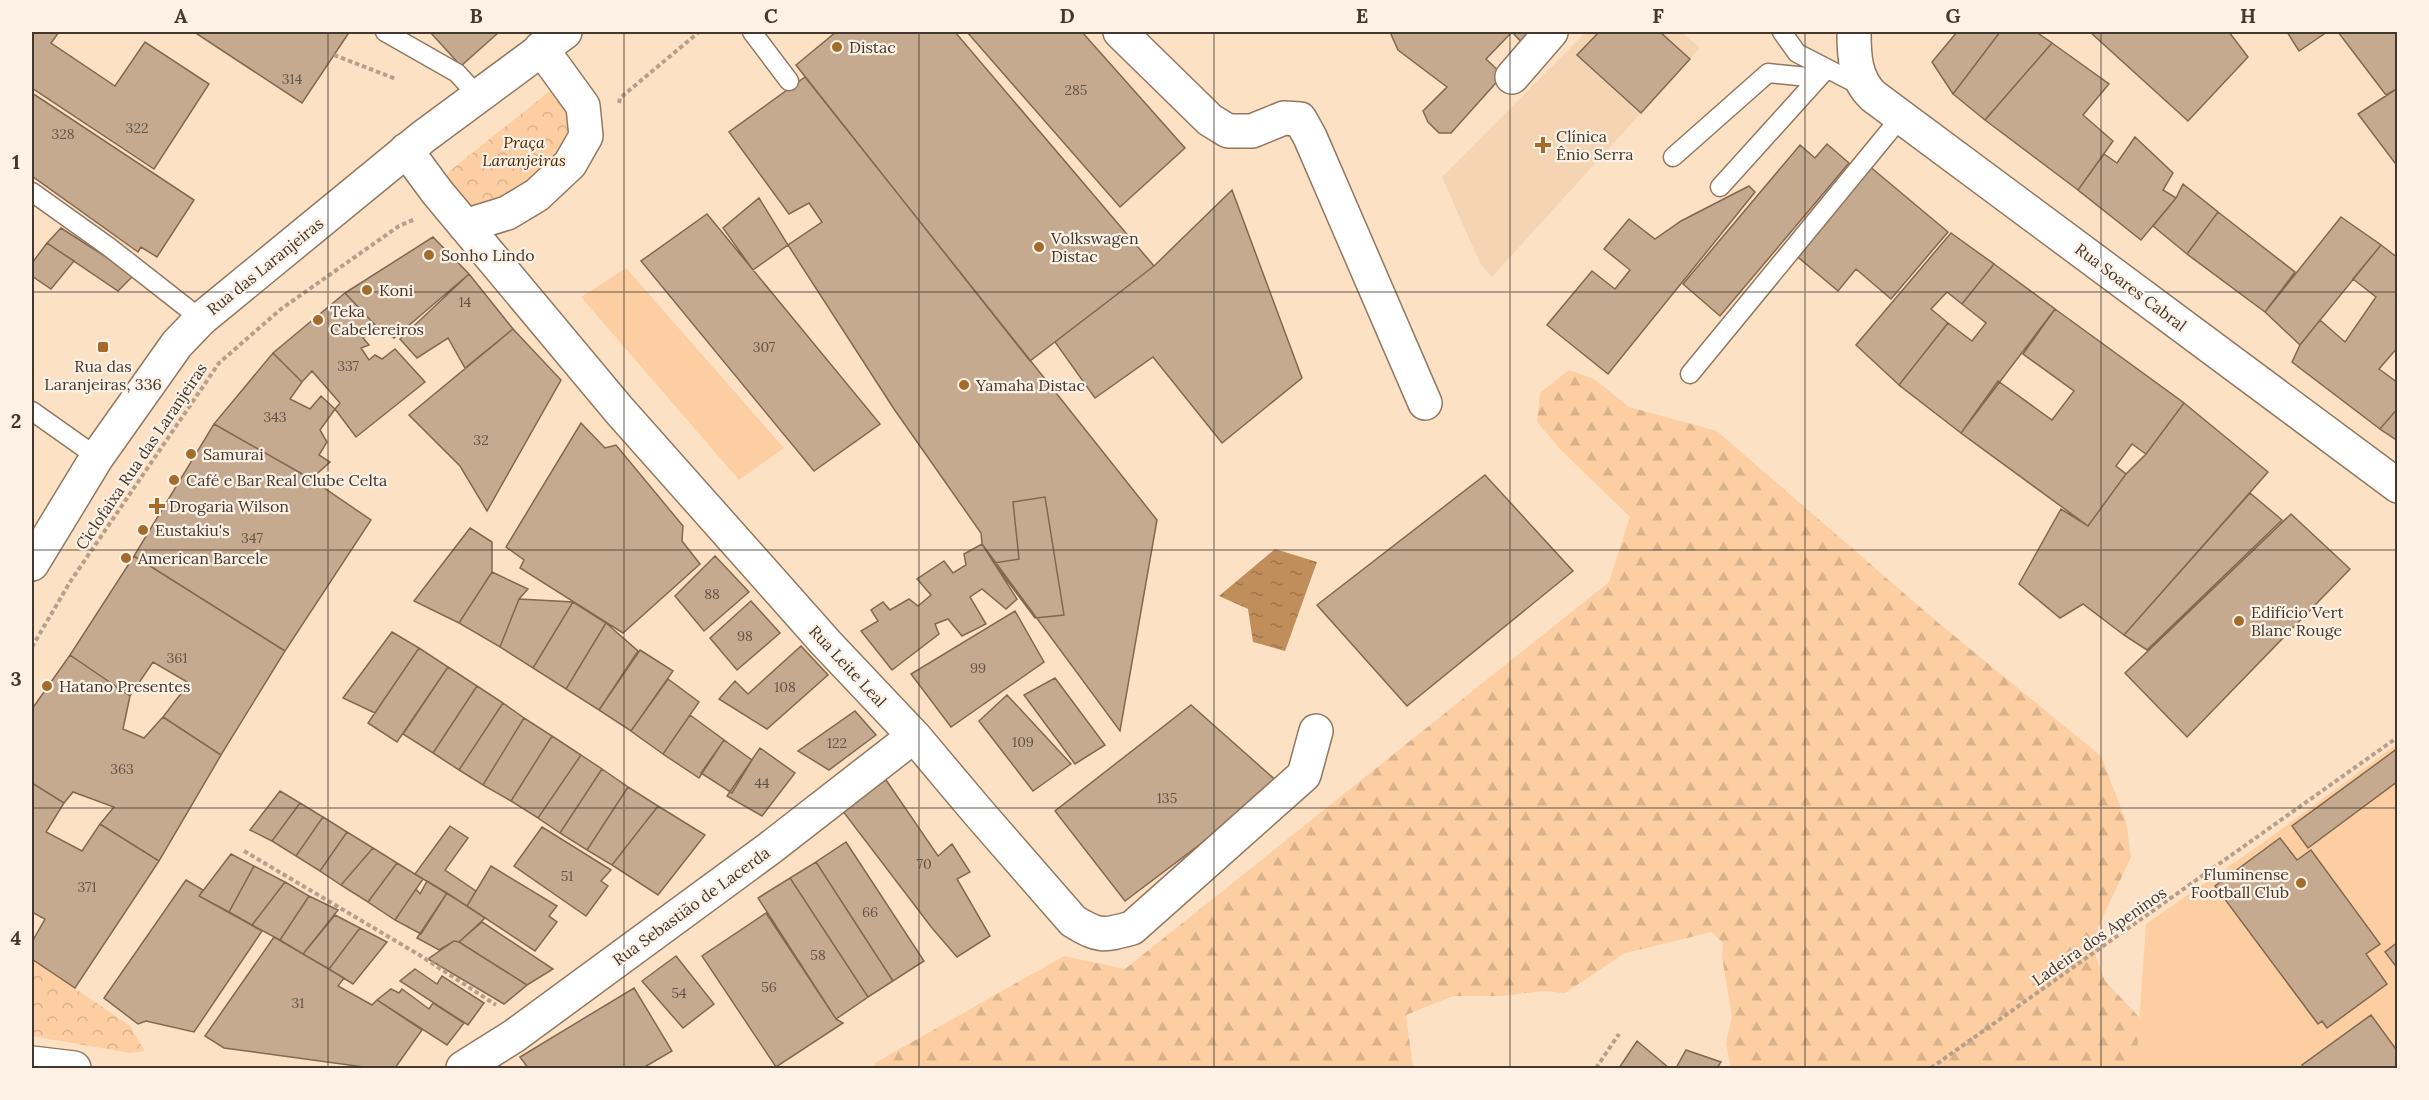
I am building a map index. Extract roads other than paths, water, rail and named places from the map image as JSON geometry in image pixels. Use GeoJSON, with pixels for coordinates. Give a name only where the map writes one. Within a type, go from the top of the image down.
{"type":"FeatureCollection","features":[{"type":"Feature","properties":{"kind":"street"},"geometry":{"type":"LineString","coordinates":[[1120,32],[1210,120],[1228,131],[1251,132],[1284,118],[1300,119],[1310,137],[1425,403]]}},
{"type":"Feature","properties":{"kind":"street"},"geometry":{"type":"LineString","coordinates":[[1512,77],[1551,32]]}},
{"type":"Feature","properties":{"kind":"street"},"geometry":{"type":"LineString","coordinates":[[1854,32],[1856,66],[1865,88]]}},
{"type":"Feature","properties":{"kind":"street","name":"Rua das Laranjeiras"},"geometry":{"type":"LineString","coordinates":[[32,564],[97,457],[177,344],[201,319],[406,150],[553,40]]}},
{"type":"Feature","properties":{"kind":"street"},"geometry":{"type":"LineString","coordinates":[[465,226],[507,213],[537,195],[570,164],[586,135],[583,106],[553,40]]}},
{"type":"Feature","properties":{"kind":"street","name":"Rua Soares Cabral"},"geometry":{"type":"LineString","coordinates":[[1865,88],[2397,486]]}},
{"type":"Feature","properties":{"kind":"street","name":"Rua Leite Leal"},"geometry":{"type":"LineString","coordinates":[[406,150],[437,192],[619,410],[826,643],[914,736],[1073,921],[1091,932],[1108,935],[1132,928],[1304,775],[1317,731]]}},
{"type":"Feature","properties":{"kind":"street","name":"Rua Sebastião de Lacerda"},"geometry":{"type":"LineString","coordinates":[[463,1068],[514,1036],[770,848],[914,736]]}},
{"type":"Feature","properties":{"kind":"street"},"geometry":{"type":"LineString","coordinates":[[32,1063],[74,1068]]}},
{"type":"Feature","properties":{"kind":"lane"},"geometry":{"type":"LineString","coordinates":[[385,32],[457,73],[478,96]]}},
{"type":"Feature","properties":{"kind":"lane"},"geometry":{"type":"LineString","coordinates":[[752,32],[789,81]]}},
{"type":"Feature","properties":{"kind":"lane","name":"Rua Soares Cabral"},"geometry":{"type":"LineString","coordinates":[[1782,32],[1797,53],[1823,74],[1865,88]]}},
{"type":"Feature","properties":{"kind":"lane"},"geometry":{"type":"LineString","coordinates":[[1673,158],[1768,73],[1823,74]]}},
{"type":"Feature","properties":{"kind":"lane"},"geometry":{"type":"LineString","coordinates":[[1720,187],[1823,74]]}},
{"type":"Feature","properties":{"kind":"lane"},"geometry":{"type":"LineString","coordinates":[[1690,374],[1901,117]]}},
{"type":"Feature","properties":{"kind":"lane"},"geometry":{"type":"LineString","coordinates":[[32,192],[109,247],[201,319]]}},
{"type":"Feature","properties":{"kind":"lane"},"geometry":{"type":"LineString","coordinates":[[32,411],[97,457]]}},
{"type":"Feature","properties":{"kind":"water"},"geometry":{"type":"Polygon","coordinates":[[[1275,549],[1317,562],[1285,651],[1253,642],[1248,609],[1219,596],[1275,549]]]}},
{"type":"Feature","properties":{"kind":"place","name":"Distac"},"geometry":{"type":"Point","coordinates":[837,47]}},
{"type":"Feature","properties":{"kind":"place","name":"Clínica Ênio Serra"},"geometry":{"type":"Point","coordinates":[1543,145]}},
{"type":"Feature","properties":{"kind":"place","name":"Volkswagen Distac"},"geometry":{"type":"Point","coordinates":[1039,247]}},
{"type":"Feature","properties":{"kind":"place","name":"Sonho Lindo"},"geometry":{"type":"Point","coordinates":[429,255]}},
{"type":"Feature","properties":{"kind":"place","name":"Koni"},"geometry":{"type":"Point","coordinates":[367,290]}},
{"type":"Feature","properties":{"kind":"place","name":"Teka Cabelereiros"},"geometry":{"type":"Point","coordinates":[318,320]}},
{"type":"Feature","properties":{"kind":"place","name":"Rua das Laranjeiras, 336"},"geometry":{"type":"Point","coordinates":[103,347]}},
{"type":"Feature","properties":{"kind":"place","name":"Yamaha Distac"},"geometry":{"type":"Point","coordinates":[964,385]}},
{"type":"Feature","properties":{"kind":"place","name":"Samurai"},"geometry":{"type":"Point","coordinates":[191,454]}},
{"type":"Feature","properties":{"kind":"place","name":"Café e Bar Real Clube Celta"},"geometry":{"type":"Point","coordinates":[174,480]}},
{"type":"Feature","properties":{"kind":"place","name":"Drogaria Wilson"},"geometry":{"type":"Point","coordinates":[157,506]}},
{"type":"Feature","properties":{"kind":"place","name":"Eustakiu's"},"geometry":{"type":"Point","coordinates":[143,530]}},
{"type":"Feature","properties":{"kind":"place","name":"American Barcele"},"geometry":{"type":"Point","coordinates":[126,558]}},
{"type":"Feature","properties":{"kind":"place","name":"Edifício Vert Blanc Rouge"},"geometry":{"type":"Point","coordinates":[2239,621]}},
{"type":"Feature","properties":{"kind":"place","name":"Hatano Presentes"},"geometry":{"type":"Point","coordinates":[47,686]}},
{"type":"Feature","properties":{"kind":"place","name":"Fluminense Football Club"},"geometry":{"type":"Point","coordinates":[2301,883]}},
{"type":"Feature","properties":{"kind":"park label","name":"Praça Laranjeiras"},"geometry":{"type":"Point","coordinates":[524,151]}}]}
